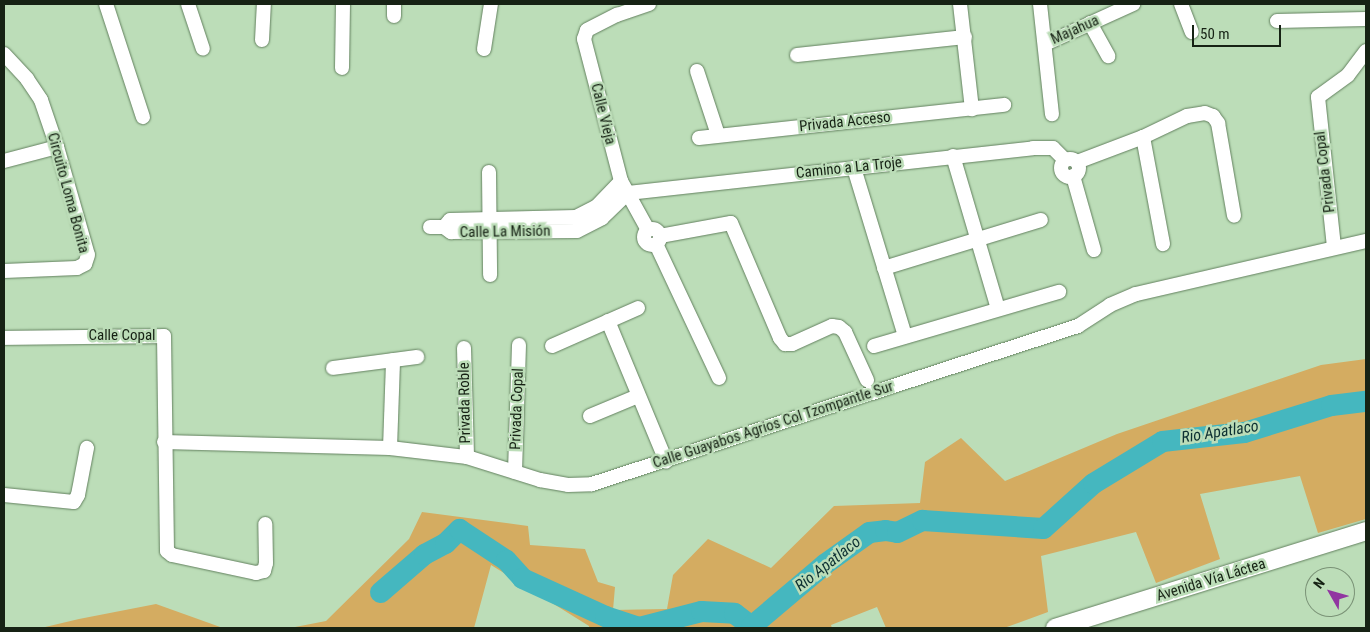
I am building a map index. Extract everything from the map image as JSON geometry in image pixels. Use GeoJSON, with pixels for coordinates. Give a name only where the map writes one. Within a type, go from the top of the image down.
{"type":"FeatureCollection","features":[{"type":"Feature","properties":{"kind":"street"},"geometry":{"type":"LineString","coordinates":[[106,4],[143,117]]}},
{"type":"Feature","properties":{"kind":"street"},"geometry":{"type":"LineString","coordinates":[[188,4],[203,50]]}},
{"type":"Feature","properties":{"kind":"street"},"geometry":{"type":"LineString","coordinates":[[262,40],[264,4]]}},
{"type":"Feature","properties":{"kind":"street"},"geometry":{"type":"LineString","coordinates":[[342,68],[343,4]]}},
{"type":"Feature","properties":{"kind":"street"},"geometry":{"type":"LineString","coordinates":[[484,49],[491,4]]}},
{"type":"Feature","properties":{"kind":"street"},"geometry":{"type":"LineString","coordinates":[[616,9],[649,4]]}},
{"type":"Feature","properties":{"kind":"street"},"geometry":{"type":"LineString","coordinates":[[960,4],[972,109]]}},
{"type":"Feature","properties":{"kind":"street"},"geometry":{"type":"LineString","coordinates":[[1040,4],[1052,114]]}},
{"type":"Feature","properties":{"kind":"street","name":"Majahua"},"geometry":{"type":"LineString","coordinates":[[1045,44],[1132,4]]}},
{"type":"Feature","properties":{"kind":"street"},"geometry":{"type":"LineString","coordinates":[[1181,4],[1192,32]]}},
{"type":"Feature","properties":{"kind":"street","name":"Calle Vieja"},"geometry":{"type":"LineString","coordinates":[[616,9],[585,33],[584,38],[624,187],[655,237],[719,378]]}},
{"type":"Feature","properties":{"kind":"street"},"geometry":{"type":"LineString","coordinates":[[1277,21],[1366,19]]}},
{"type":"Feature","properties":{"kind":"street"},"geometry":{"type":"LineString","coordinates":[[1090,23],[1108,56]]}},
{"type":"Feature","properties":{"kind":"street"},"geometry":{"type":"LineString","coordinates":[[798,55],[965,37]]}},
{"type":"Feature","properties":{"kind":"street","name":"Privada Copal"},"geometry":{"type":"LineString","coordinates":[[1334,247],[1318,97],[1348,76],[1366,51]]}},
{"type":"Feature","properties":{"kind":"street","name":"Circuito Loma Bonita"},"geometry":{"type":"LineString","coordinates":[[4,54],[27,79],[41,100],[57,147],[88,255],[85,264],[77,268],[4,271]]}},
{"type":"Feature","properties":{"kind":"street"},"geometry":{"type":"LineString","coordinates":[[697,71],[718,136]]}},
{"type":"Feature","properties":{"kind":"street","name":"Privada Acceso"},"geometry":{"type":"LineString","coordinates":[[699,138],[1004,105]]}},
{"type":"Feature","properties":{"kind":"street"},"geometry":{"type":"LineString","coordinates":[[1071,161],[1143,137],[1195,113],[1205,113],[1213,116],[1218,123],[1234,216]]}},
{"type":"Feature","properties":{"kind":"street"},"geometry":{"type":"LineString","coordinates":[[1143,137],[1163,244]]}},
{"type":"Feature","properties":{"kind":"street"},"geometry":{"type":"LineString","coordinates":[[4,160],[57,147]]}},
{"type":"Feature","properties":{"kind":"street","name":"Camino a La Troje"},"geometry":{"type":"LineString","coordinates":[[624,187],[854,168],[953,156],[1053,148],[1071,161]]}},
{"type":"Feature","properties":{"kind":"street"},"geometry":{"type":"LineString","coordinates":[[953,156],[998,309]]}},
{"type":"Feature","properties":{"kind":"street"},"geometry":{"type":"LineString","coordinates":[[1071,161],[1079,168],[1073,176],[1094,250]]}},
{"type":"Feature","properties":{"kind":"street"},"geometry":{"type":"LineString","coordinates":[[854,168],[905,336]]}},
{"type":"Feature","properties":{"kind":"street"},"geometry":{"type":"LineString","coordinates":[[489,172],[490,275]]}},
{"type":"Feature","properties":{"kind":"street","name":"Calle La Misión"},"geometry":{"type":"LineString","coordinates":[[430,227],[444,227],[450,220],[489,225],[576,218],[591,219],[624,187]]}},
{"type":"Feature","properties":{"kind":"street"},"geometry":{"type":"LineString","coordinates":[[884,268],[1040,220]]}},
{"type":"Feature","properties":{"kind":"street"},"geometry":{"type":"LineString","coordinates":[[655,237],[731,223],[780,338],[785,344],[792,344],[832,326],[839,327],[845,332],[867,380]]}},
{"type":"Feature","properties":{"kind":"street","name":"Calle Guayabos Agrios Col Tzompantle Sur"},"geometry":{"type":"LineString","coordinates":[[164,442],[390,448],[467,456],[540,480],[568,485],[592,484],[1078,326],[1110,305],[1136,294],[1366,241]]}},
{"type":"Feature","properties":{"kind":"street"},"geometry":{"type":"LineString","coordinates":[[874,346],[1059,292]]}},
{"type":"Feature","properties":{"kind":"street"},"geometry":{"type":"LineString","coordinates":[[552,346],[638,308]]}},
{"type":"Feature","properties":{"kind":"street"},"geometry":{"type":"LineString","coordinates":[[608,321],[666,461]]}},
{"type":"Feature","properties":{"kind":"street","name":"Calle Copal"},"geometry":{"type":"LineString","coordinates":[[4,338],[164,336],[164,442]]}},
{"type":"Feature","properties":{"kind":"street","name":"Privada Copal"},"geometry":{"type":"LineString","coordinates":[[515,472],[519,345]]}},
{"type":"Feature","properties":{"kind":"street","name":"Privada Roble"},"geometry":{"type":"LineString","coordinates":[[464,348],[467,456]]}},
{"type":"Feature","properties":{"kind":"street"},"geometry":{"type":"LineString","coordinates":[[332,368],[417,357]]}},
{"type":"Feature","properties":{"kind":"street"},"geometry":{"type":"LineString","coordinates":[[390,448],[393,360]]}},
{"type":"Feature","properties":{"kind":"street"},"geometry":{"type":"LineString","coordinates":[[590,416],[638,396]]}},
{"type":"Feature","properties":{"kind":"street"},"geometry":{"type":"LineString","coordinates":[[164,442],[167,495],[165,543],[167,551],[172,556],[256,573],[264,571],[266,563],[265,524]]}},
{"type":"Feature","properties":{"kind":"street"},"geometry":{"type":"LineString","coordinates":[[4,495],[74,502],[78,496],[87,448]]}},
{"type":"Feature","properties":{"kind":"street","name":"Avenida Vía Láctea"},"geometry":{"type":"LineString","coordinates":[[1055,628],[1366,531]]}},
{"type":"Feature","properties":{"kind":"shaded area"},"geometry":{"type":"Polygon","coordinates":[[[1366,359],[1366,519],[1318,533],[1300,476],[1200,494],[1220,559],[1156,583],[1136,532],[1041,556],[1048,612],[1004,628],[886,628],[877,607],[831,625],[832,628],[589,628],[589,626],[491,565],[474,628],[290,628],[326,621],[409,539],[422,512],[528,526],[530,545],[585,549],[598,582],[615,587],[613,610],[667,609],[673,575],[708,539],[771,568],[834,506],[920,503],[925,462],[961,438],[1005,481],[1117,434],[1321,365],[1366,359]]]}},
{"type":"Feature","properties":{"kind":"shaded area"},"geometry":{"type":"Polygon","coordinates":[[[156,604],[223,628],[41,628],[79,619],[156,604]]]}},
{"type":"Feature","properties":{"kind":"waterway","name":"Rio Apatlaco"},"geometry":{"type":"LineString","coordinates":[[380,592],[424,554],[445,543],[459,529],[506,560],[522,578],[605,616],[639,627],[701,611],[734,613],[751,626],[824,564],[869,532],[885,530],[897,532],[922,520],[1043,528],[1093,483],[1162,441],[1244,432],[1331,405],[1366,401]]}}]}
